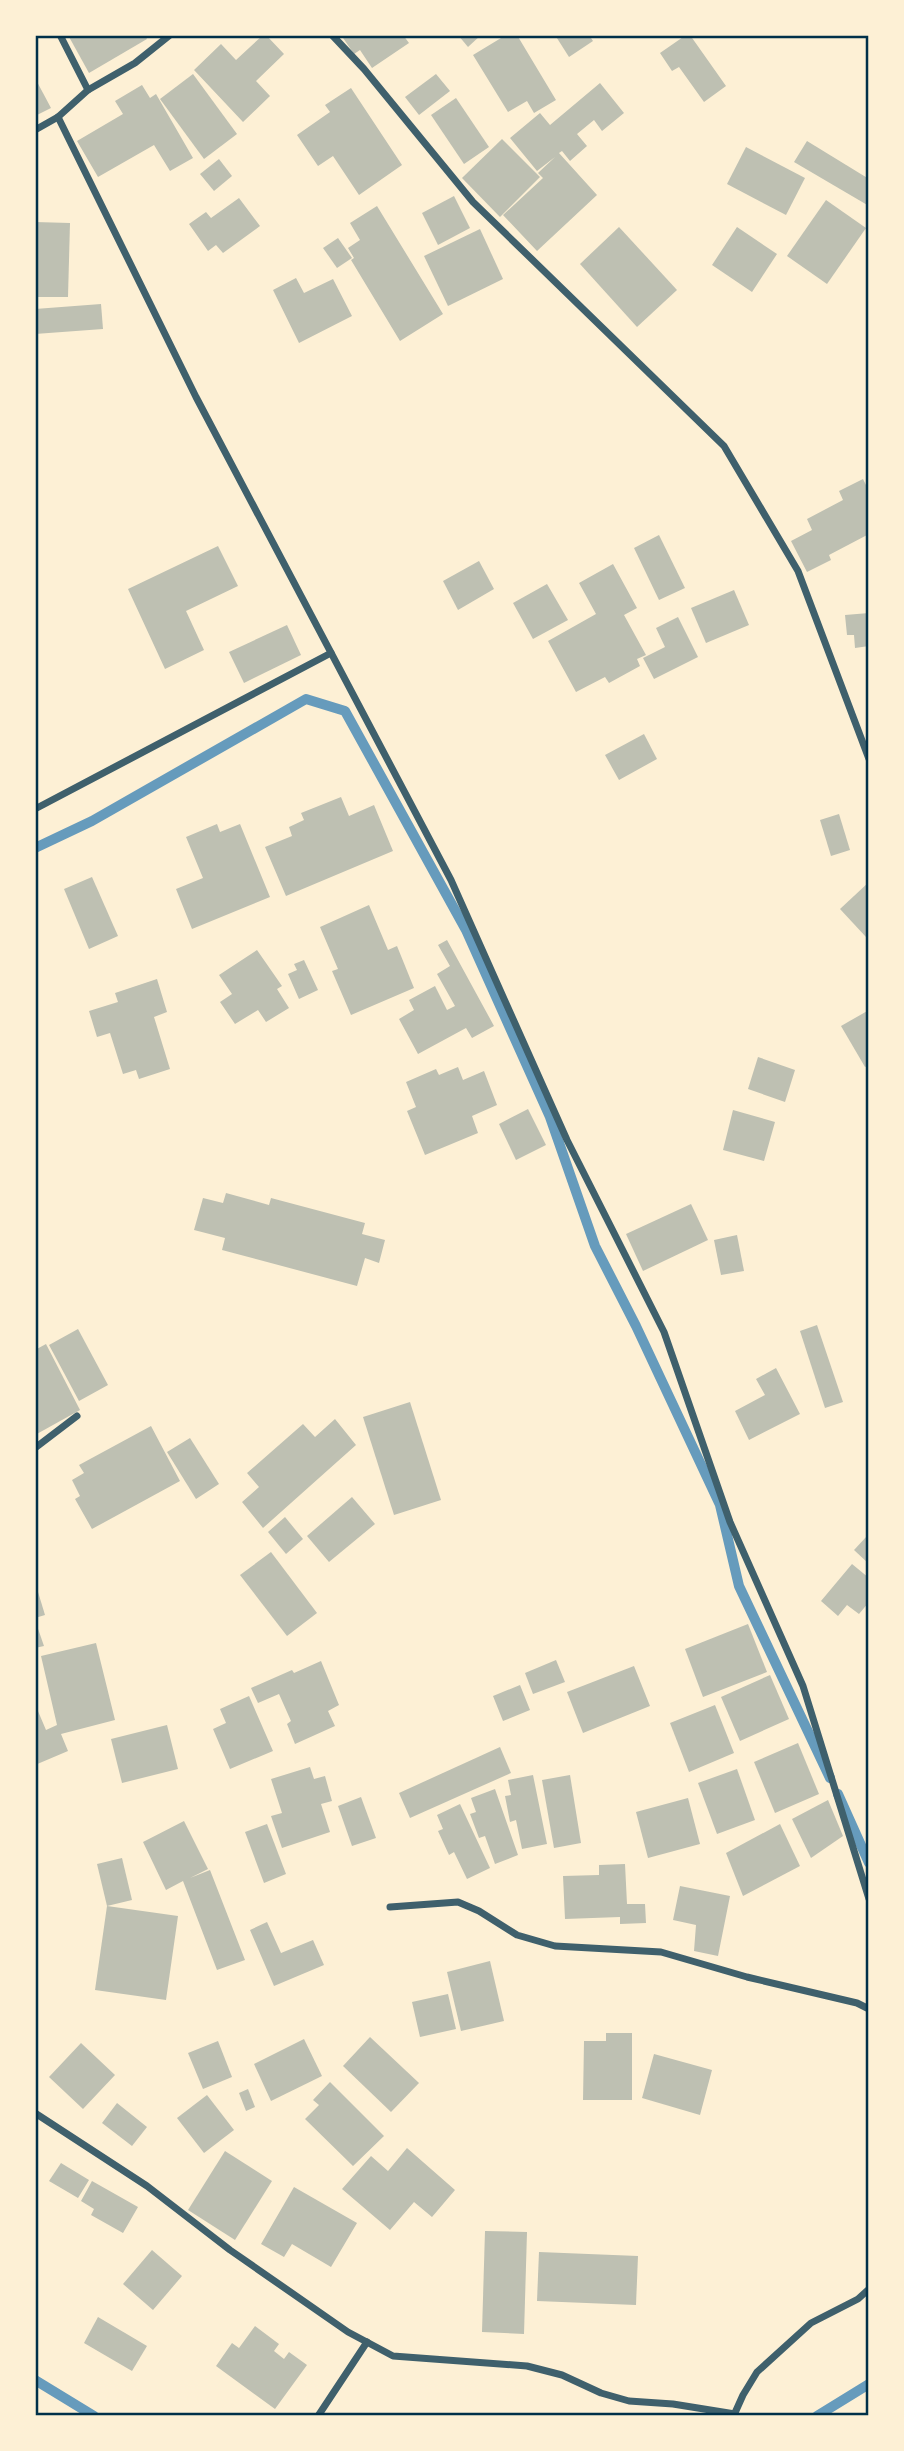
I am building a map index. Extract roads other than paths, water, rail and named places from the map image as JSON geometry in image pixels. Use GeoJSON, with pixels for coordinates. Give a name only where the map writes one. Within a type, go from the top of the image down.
{"type":"FeatureCollection","features":[{"type":"Feature","properties":{"kind":"street"},"geometry":{"type":"LineString","coordinates":[[60,35],[88,90]]}},
{"type":"Feature","properties":{"kind":"street"},"geometry":{"type":"LineString","coordinates":[[35,130],[58,117],[88,90],[135,63],[170,35]]}},
{"type":"Feature","properties":{"kind":"street"},"geometry":{"type":"LineString","coordinates":[[332,35],[364,69],[473,202],[724,446],[798,571],[869,758]]}},
{"type":"Feature","properties":{"kind":"street"},"geometry":{"type":"LineString","coordinates":[[58,117],[153,313],[451,880],[567,1140],[664,1332],[730,1522],[803,1686],[869,1899]]}},
{"type":"Feature","properties":{"kind":"street"},"geometry":{"type":"LineString","coordinates":[[35,809],[331,653]]}},
{"type":"Feature","properties":{"kind":"street"},"geometry":{"type":"LineString","coordinates":[[35,1448],[77,1416]]}},
{"type":"Feature","properties":{"kind":"street"},"geometry":{"type":"LineString","coordinates":[[390,1907],[458,1902],[517,1935],[555,1946],[661,1952],[747,1977],[857,2003],[869,2009]]}},
{"type":"Feature","properties":{"kind":"street"},"geometry":{"type":"LineString","coordinates":[[35,2113],[147,2186],[230,2250],[348,2332],[393,2356],[527,2366],[562,2375],[601,2393],[629,2402],[673,2404],[734,2415],[750,2384],[766,2364],[811,2323],[858,2299],[869,2289]]}},
{"type":"Feature","properties":{"kind":"street"},"geometry":{"type":"LineString","coordinates":[[318,2416],[367,2342]]}},
{"type":"Feature","properties":{"kind":"waterway"},"geometry":{"type":"LineString","coordinates":[[35,848],[92,821],[306,699],[345,711],[466,930],[550,1117],[595,1246],[636,1326],[720,1505],[739,1586],[830,1778]]}},
{"type":"Feature","properties":{"kind":"waterway"},"geometry":{"type":"LineString","coordinates":[[838,1794],[869,1863]]}},
{"type":"Feature","properties":{"kind":"waterway"},"geometry":{"type":"LineString","coordinates":[[35,2380],[94,2416]]}},
{"type":"Feature","properties":{"kind":"waterway"},"geometry":{"type":"LineString","coordinates":[[817,2416],[869,2384]]}}]}
